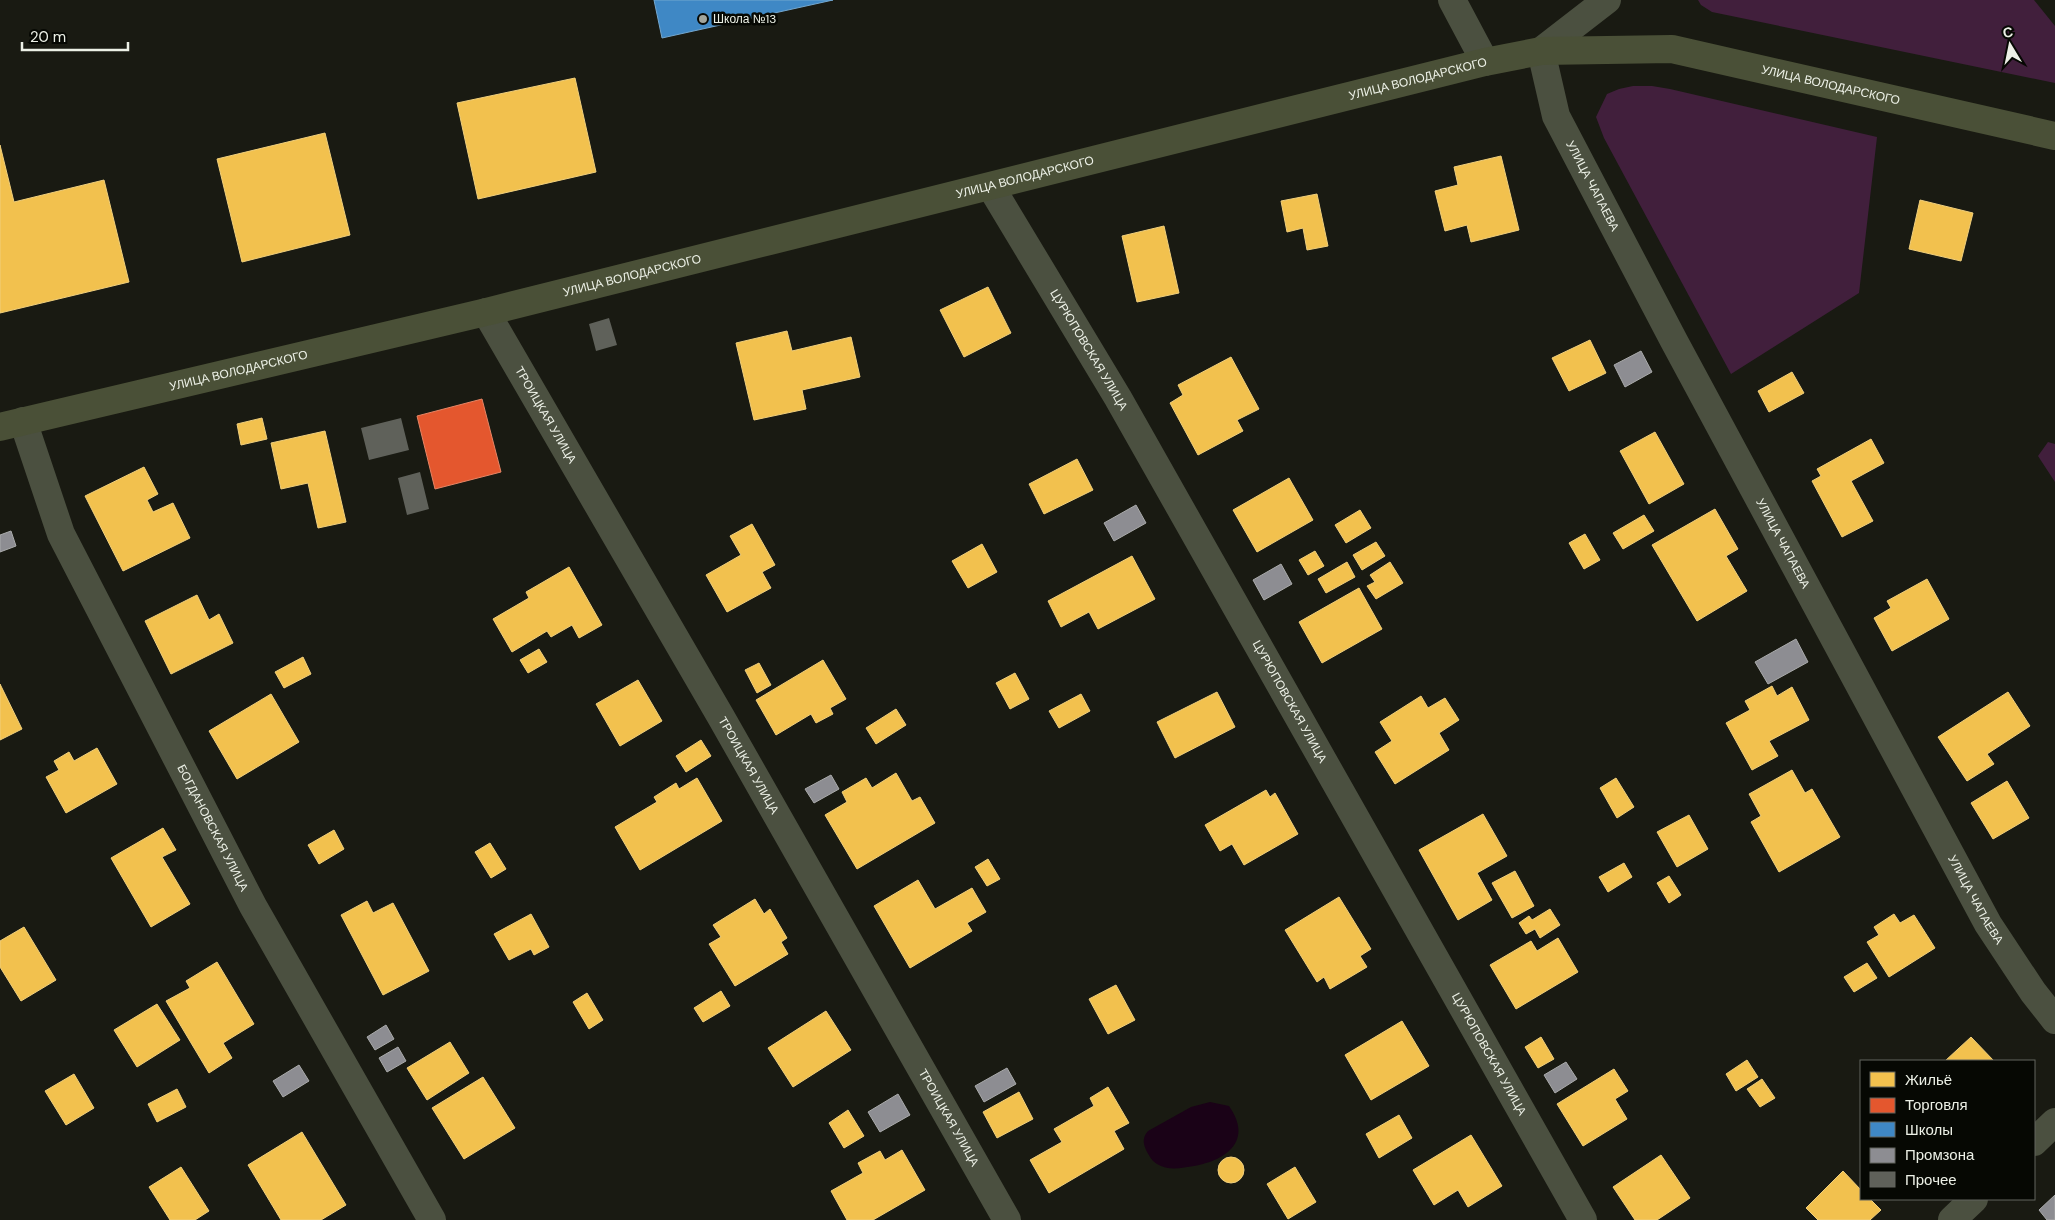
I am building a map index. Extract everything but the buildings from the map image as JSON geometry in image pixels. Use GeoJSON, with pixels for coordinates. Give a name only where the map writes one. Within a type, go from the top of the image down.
{"type":"FeatureCollection","features":[{"type":"Feature","properties":{"kind":"main road","name":"УЛИЦА ВОЛОДАРСКОГО"},"geometry":{"type":"LineString","coordinates":[[12,424],[486,312],[1485,62],[1541,51],[1672,49],[2055,136]]}},
{"type":"Feature","properties":{"kind":"street"},"geometry":{"type":"LineString","coordinates":[[1452,0],[1485,62]]}},
{"type":"Feature","properties":{"kind":"street"},"geometry":{"type":"LineString","coordinates":[[1541,51],[1607,0]]}},
{"type":"Feature","properties":{"kind":"street","name":"УЛИЦА ЧАПАЕВА"},"geometry":{"type":"LineString","coordinates":[[1541,51],[1556,116],[1674,341],[1988,924],[2032,992],[2055,1020]]}},
{"type":"Feature","properties":{"kind":"street","name":"ЦУРЮПОВСКАЯ УЛИЦА"},"geometry":{"type":"LineString","coordinates":[[991,187],[1118,398],[1583,1220]]}},
{"type":"Feature","properties":{"kind":"street","name":"ТРОИЦКАЯ УЛИЦА"},"geometry":{"type":"LineString","coordinates":[[486,312],[731,734],[1008,1220]]}},
{"type":"Feature","properties":{"kind":"street","name":"БОГДАНОВСКАЯ УЛИЦА"},"geometry":{"type":"LineString","coordinates":[[12,424],[66,542],[253,906],[432,1220]]}},
{"type":"Feature","properties":{"kind":"street"},"geometry":{"type":"LineString","coordinates":[[2035,1141],[2055,1122]]}},
{"type":"Feature","properties":{"kind":"street"},"geometry":{"type":"LineString","coordinates":[[1952,1220],[1973,1200]]}},
{"type":"Feature","properties":{"kind":"shaded area"},"geometry":{"type":"Polygon","coordinates":[[[1698,0],[2034,0],[2055,26],[2055,83],[1712,12],[1701,5],[1698,0]]]}},
{"type":"Feature","properties":{"kind":"shaded area"},"geometry":{"type":"Polygon","coordinates":[[[1633,86],[1652,86],[1670,89],[1877,137],[1859,293],[1731,374],[1604,138],[1596,117],[1607,94],[1633,86]]]}},
{"type":"Feature","properties":{"kind":"shaded area"},"geometry":{"type":"Polygon","coordinates":[[[2048,442],[2055,444],[2055,482],[2038,456],[2048,442]]]}},
{"type":"Feature","properties":{"kind":"shaded area"},"geometry":{"type":"Polygon","coordinates":[[[1210,1102],[1229,1106],[1236,1118],[1238,1129],[1237,1138],[1233,1146],[1217,1159],[1194,1166],[1170,1168],[1154,1162],[1144,1144],[1148,1131],[1191,1107],[1210,1102]]]}},
{"type":"Feature","properties":{"kind":"place","name":"Школа №13"},"geometry":{"type":"Point","coordinates":[703,19]}}]}
